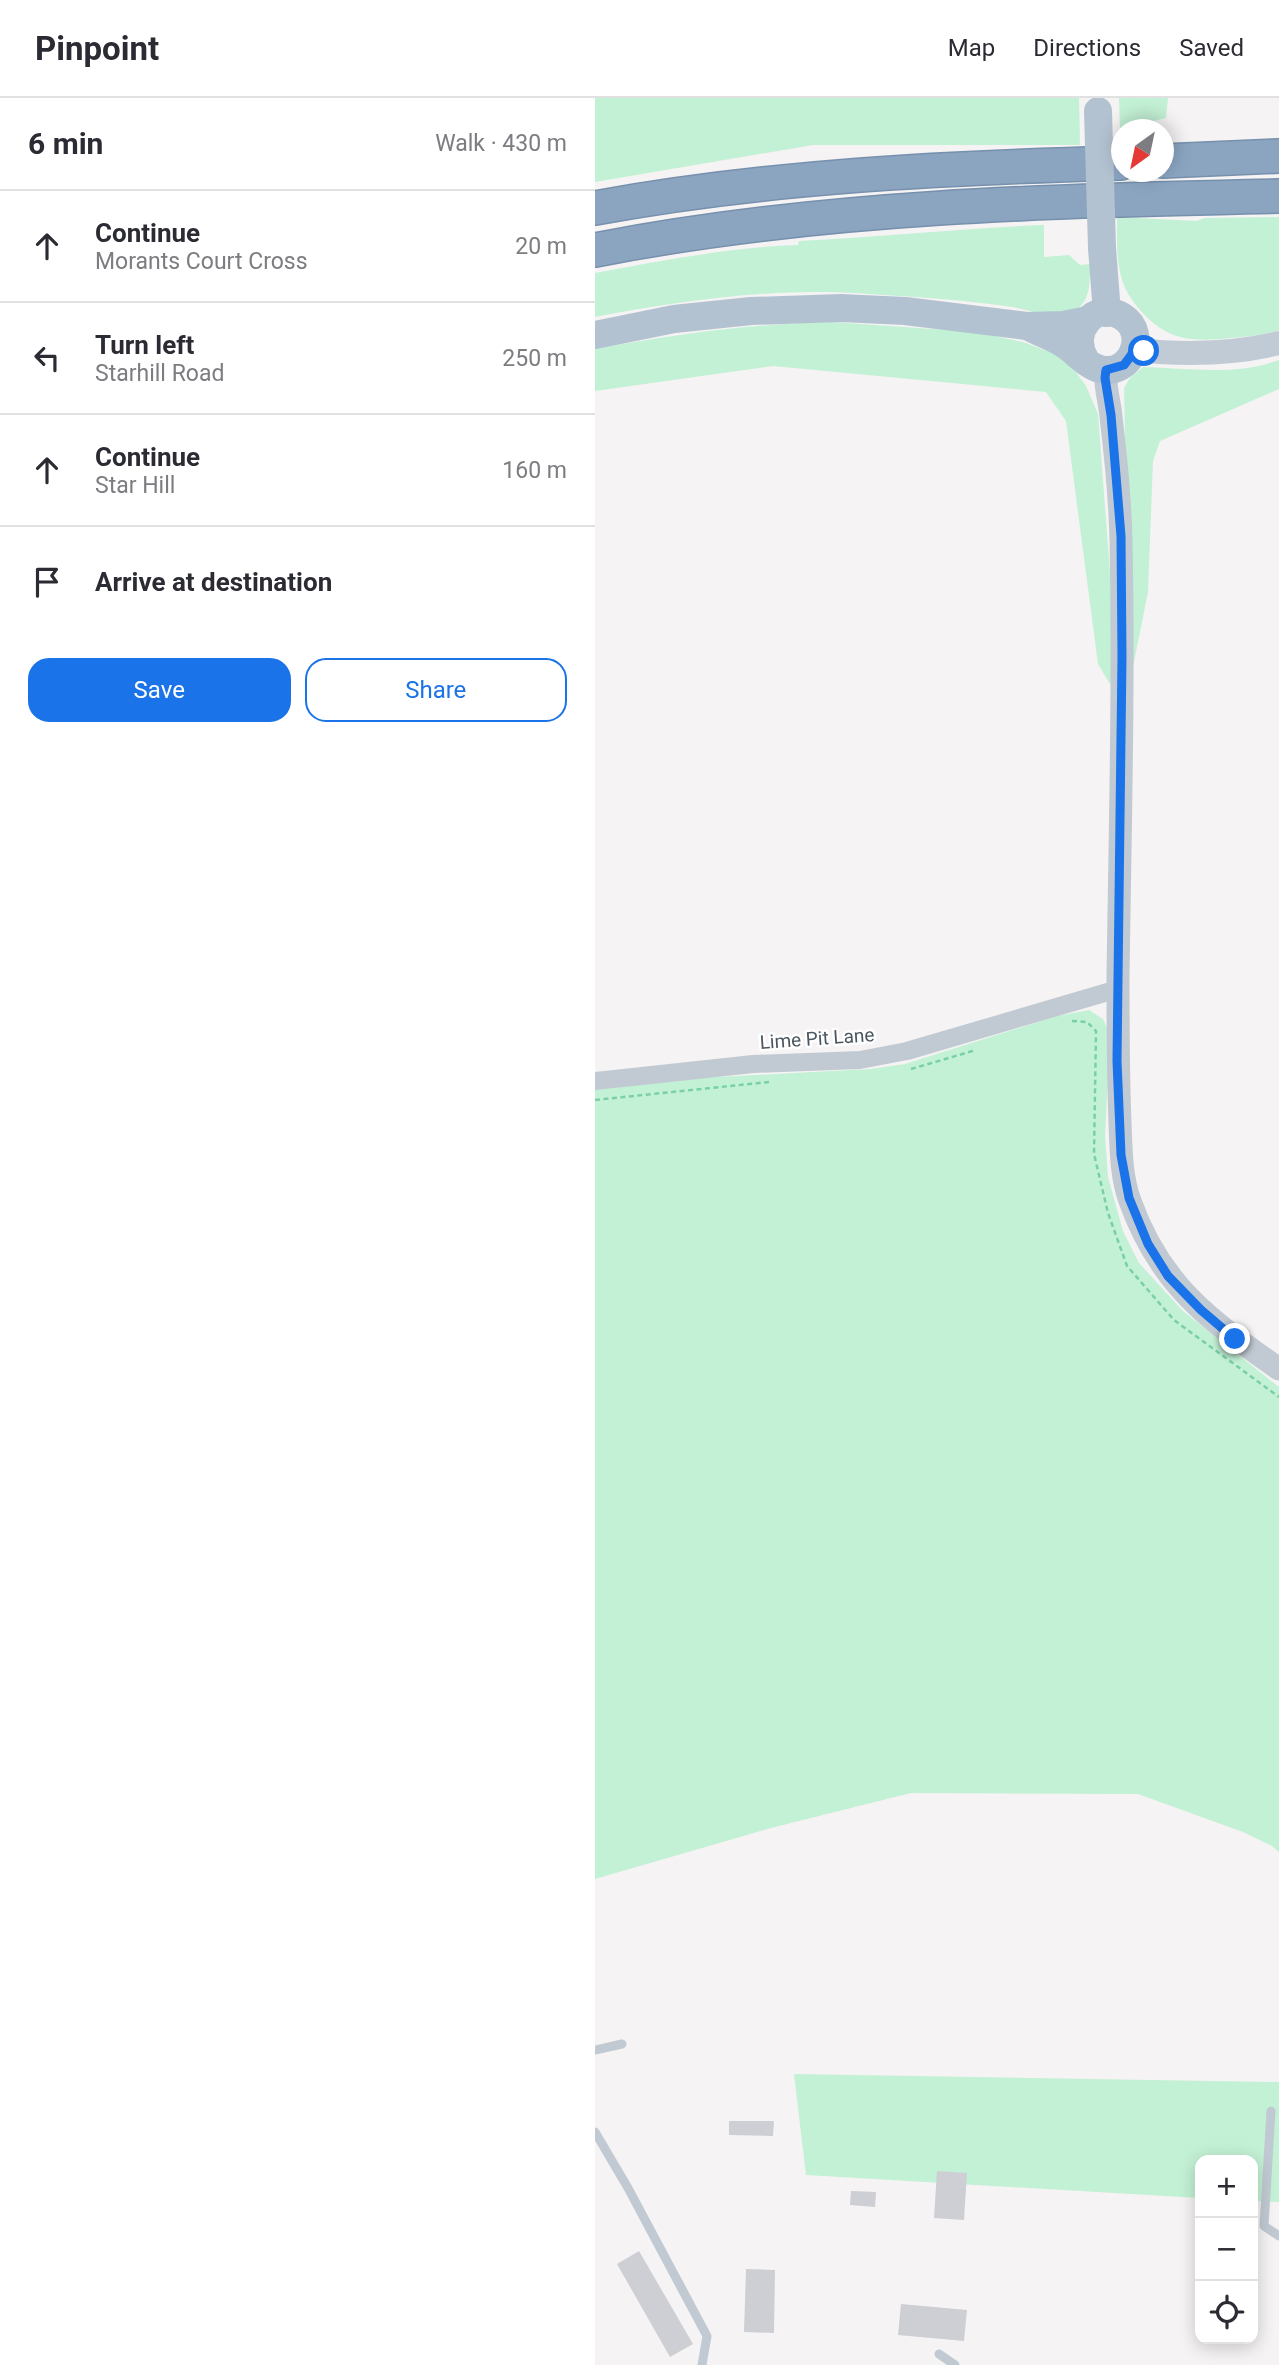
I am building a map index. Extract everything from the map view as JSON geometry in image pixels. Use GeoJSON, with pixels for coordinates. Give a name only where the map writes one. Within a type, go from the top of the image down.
{"type":"FeatureCollection","features":[{"type":"Feature","properties":{"kind":"highway"},"geometry":{"type":"LineString","coordinates":[[1174,161],[1279,156]]}},
{"type":"Feature","properties":{"kind":"highway"},"geometry":{"type":"LineString","coordinates":[[595,208],[754,183],[952,169],[1111,163]]}},
{"type":"Feature","properties":{"kind":"highway"},"geometry":{"type":"LineString","coordinates":[[595,250],[719,229],[892,211],[1065,202],[1279,196]]}},
{"type":"Feature","properties":{"kind":"main road"},"geometry":{"type":"LineString","coordinates":[[1096,365],[1081,352],[1079,335],[1097,317],[1102,248],[1098,105]]}},
{"type":"Feature","properties":{"kind":"main road"},"geometry":{"type":"LineString","coordinates":[[595,335],[674,319],[751,311],[841,308],[930,314],[1027,327],[1063,325],[1097,317],[1124,318],[1130,324],[1136,341],[1135,350],[1124,365],[1096,365],[1063,343],[1027,327]]}},
{"type":"Feature","properties":{"kind":"main road"},"geometry":{"type":"LineString","coordinates":[[1135,350],[1194,354],[1250,350],[1279,343]]}},
{"type":"Feature","properties":{"kind":"street"},"geometry":{"type":"LineString","coordinates":[[1096,365],[1105,378],[1111,415],[1121,536],[1117,1061],[1121,1155],[1129,1198],[1148,1244],[1168,1276],[1201,1310],[1235,1339],[1279,1369]]}},
{"type":"Feature","properties":{"kind":"street","name":"Lime Pit Lane"},"geometry":{"type":"LineString","coordinates":[[595,1081],[753,1063],[860,1060],[907,1051],[1118,989]]}},
{"type":"Feature","properties":{"kind":"lane"},"geometry":{"type":"LineString","coordinates":[[595,2050],[622,2043]]}},
{"type":"Feature","properties":{"kind":"lane"},"geometry":{"type":"LineString","coordinates":[[1271,2111],[1264,2226],[1279,2235]]}},
{"type":"Feature","properties":{"kind":"lane"},"geometry":{"type":"LineString","coordinates":[[595,2132],[628,2188],[706,2336],[702,2365]]}},
{"type":"Feature","properties":{"kind":"lane"},"geometry":{"type":"LineString","coordinates":[[939,2354],[955,2365]]}},
{"type":"Feature","properties":{"kind":"path"},"geometry":{"type":"LineString","coordinates":[[1062,1023],[1087,1022],[1096,1031],[1094,1154],[1108,1213],[1127,1266],[1174,1320],[1279,1397]]}},
{"type":"Feature","properties":{"kind":"path"},"geometry":{"type":"LineString","coordinates":[[908,1069],[984,1047]]}},
{"type":"Feature","properties":{"kind":"path"},"geometry":{"type":"LineString","coordinates":[[595,1100],[776,1081]]}},
{"type":"Feature","properties":{"kind":"green space"},"geometry":{"type":"Polygon","coordinates":[[[595,98],[1079,98],[1080,145],[813,145],[595,182],[595,98]]]}},
{"type":"Feature","properties":{"kind":"green space"},"geometry":{"type":"Polygon","coordinates":[[[1119,98],[1168,98],[1166,118],[1120,119],[1119,98]]]}},
{"type":"Feature","properties":{"kind":"green space"},"geometry":{"type":"Polygon","coordinates":[[[1117,217],[1197,221],[1205,218],[1279,217],[1279,330],[1204,340],[1180,337],[1160,328],[1139,309],[1124,285],[1118,262],[1117,217]]]}},
{"type":"Feature","properties":{"kind":"green space"},"geometry":{"type":"Polygon","coordinates":[[[1044,225],[1044,257],[1069,255],[1080,265],[1090,264],[1089,288],[1084,302],[1073,312],[1064,315],[1052,316],[976,302],[800,292],[697,300],[595,317],[595,273],[671,259],[798,245],[799,241],[1044,225]]]}},
{"type":"Feature","properties":{"kind":"green space"},"geometry":{"type":"Polygon","coordinates":[[[832,322],[976,332],[1023,342],[1055,354],[1073,368],[1086,386],[1098,414],[1111,586],[1114,670],[1110,684],[1098,664],[1066,421],[1046,392],[773,366],[595,391],[595,349],[713,331],[832,322]]]}},
{"type":"Feature","properties":{"kind":"green space"},"geometry":{"type":"Polygon","coordinates":[[[1279,360],[1279,389],[1160,441],[1153,461],[1148,592],[1130,682],[1124,388],[1130,378],[1143,367],[1229,370],[1279,360]]]}},
{"type":"Feature","properties":{"kind":"green space"},"geometry":{"type":"Polygon","coordinates":[[[1089,1010],[1103,1019],[1110,1034],[1105,1136],[1108,1177],[1123,1231],[1139,1263],[1183,1311],[1279,1387],[1279,1852],[1243,1832],[1138,1794],[911,1793],[771,1828],[595,1879],[595,1090],[700,1078],[870,1069],[905,1064],[1057,1016],[1089,1010]]]}},
{"type":"Feature","properties":{"kind":"green space"},"geometry":{"type":"Polygon","coordinates":[[[794,2074],[1279,2082],[1279,2202],[1258,2201],[1258,2155],[1195,2155],[1195,2198],[806,2175],[794,2074]]]}},
{"type":"Feature","properties":{"kind":"building"},"geometry":{"type":"Polygon","coordinates":[[[729,2121],[774,2121],[773,2136],[729,2135],[729,2121]]]}},
{"type":"Feature","properties":{"kind":"building"},"geometry":{"type":"Polygon","coordinates":[[[937,2171],[967,2173],[964,2220],[934,2218],[937,2171]]]}},
{"type":"Feature","properties":{"kind":"building"},"geometry":{"type":"Polygon","coordinates":[[[851,2191],[876,2192],[875,2207],[850,2205],[851,2191]]]}},
{"type":"Feature","properties":{"kind":"building"},"geometry":{"type":"Polygon","coordinates":[[[639,2251],[693,2344],[670,2357],[617,2264],[639,2251]]]}},
{"type":"Feature","properties":{"kind":"building"},"geometry":{"type":"Polygon","coordinates":[[[746,2269],[775,2270],[774,2333],[744,2332],[746,2269]]]}},
{"type":"Feature","properties":{"kind":"building"},"geometry":{"type":"Polygon","coordinates":[[[901,2304],[967,2310],[964,2341],[898,2335],[901,2304]]]}},
{"type":"Feature","properties":{"kind":"route"},"geometry":{"type":"LineString","coordinates":[[1144,351],[1135,350],[1124,365],[1106,370],[1105,378],[1111,415],[1121,536],[1117,1061],[1121,1155],[1129,1198],[1148,1244],[1168,1276],[1201,1310],[1235,1339]]}}]}
